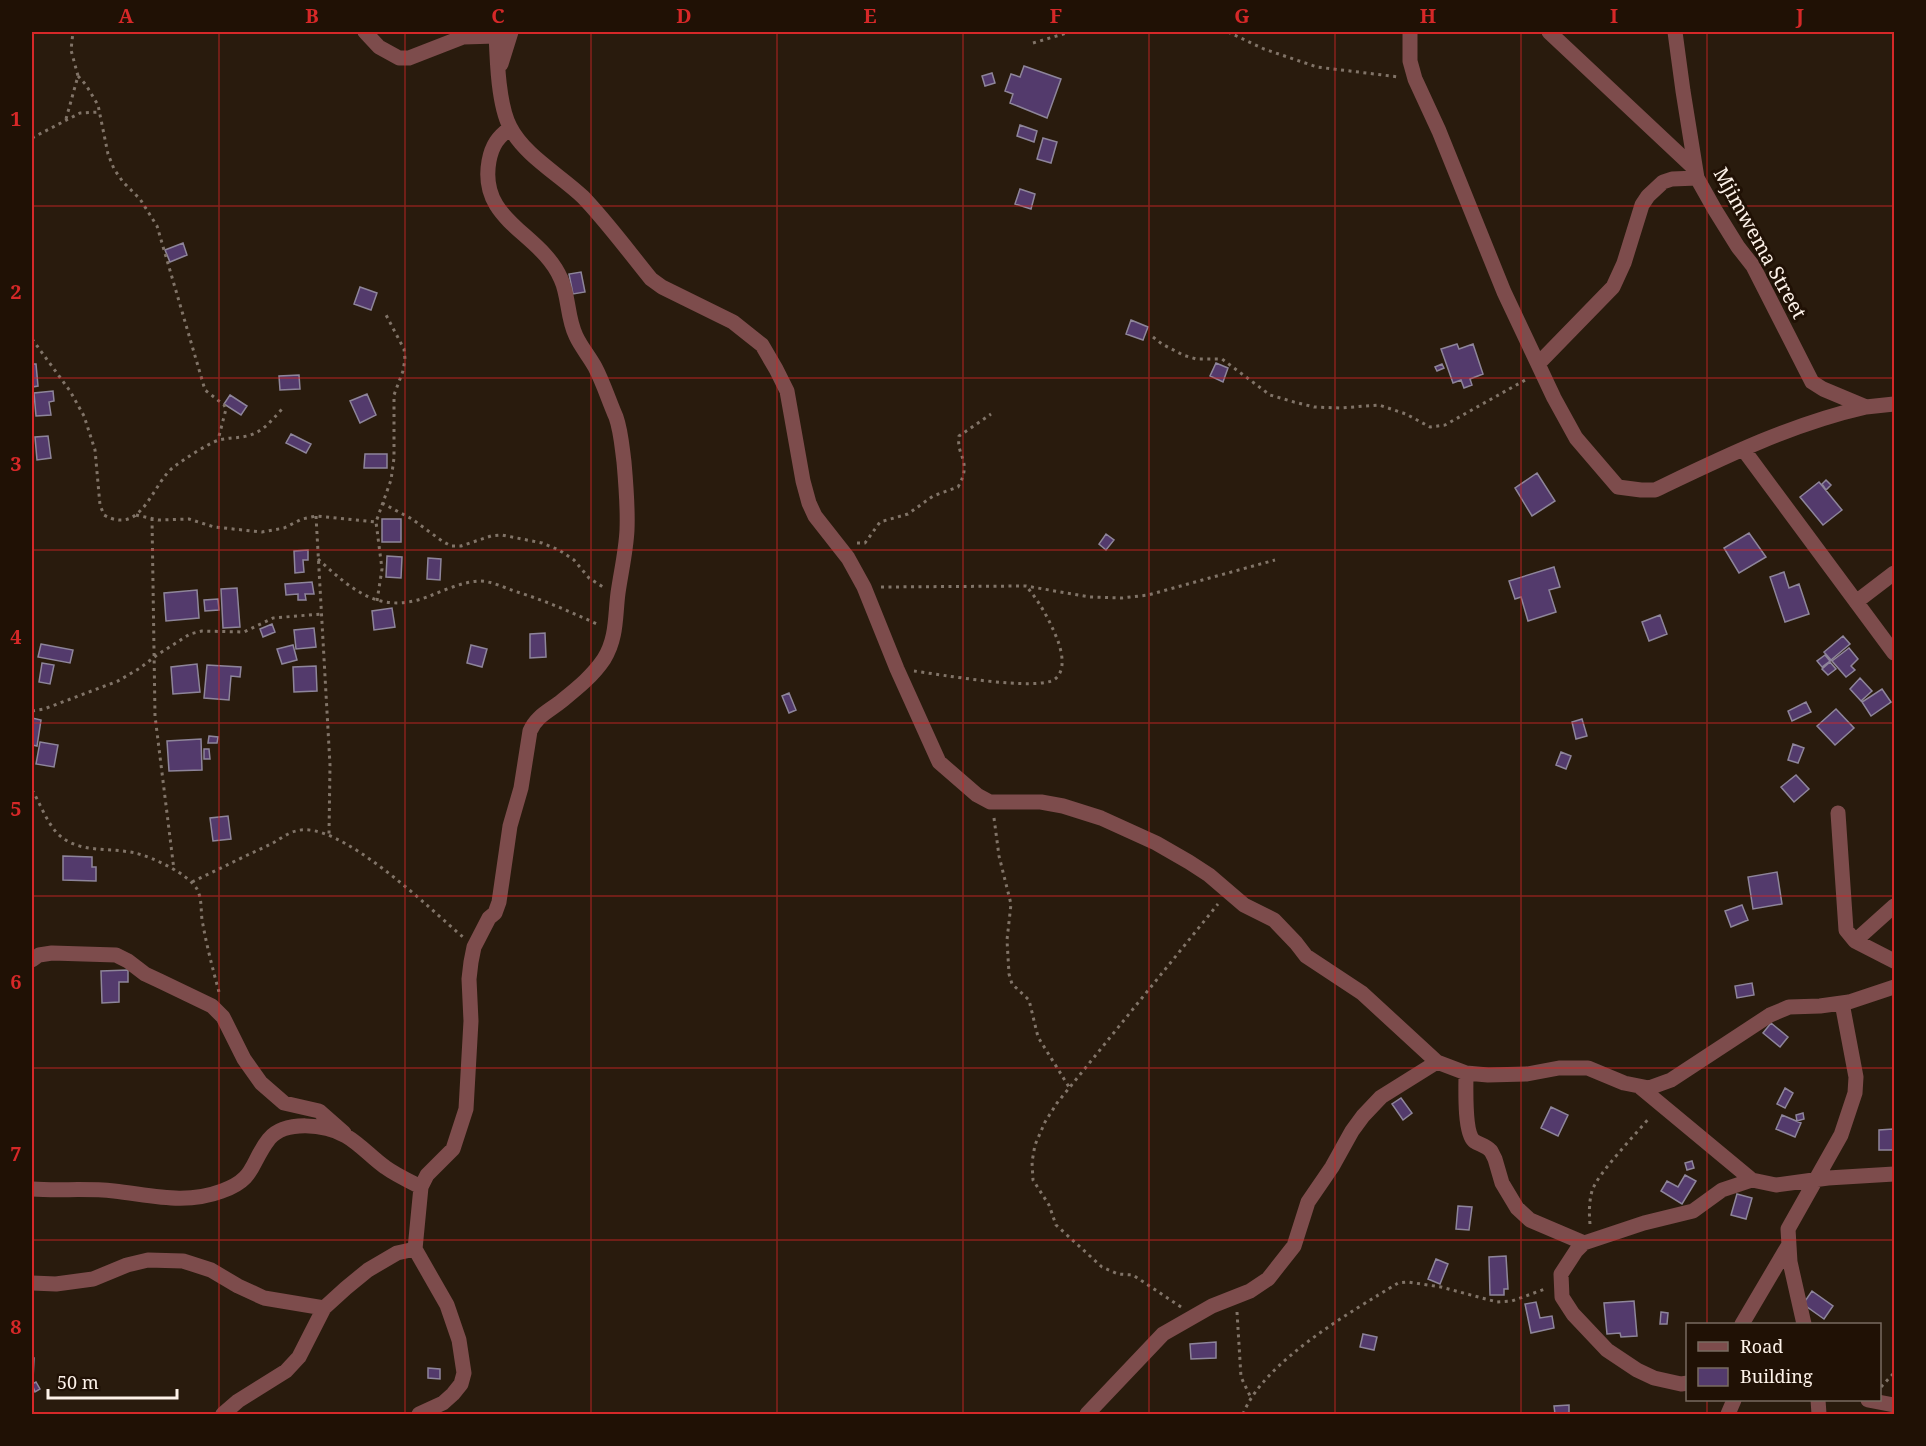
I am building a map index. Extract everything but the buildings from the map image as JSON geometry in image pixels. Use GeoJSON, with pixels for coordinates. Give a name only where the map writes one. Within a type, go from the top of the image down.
{"type":"FeatureCollection","features":[{"type":"Feature","properties":{"kind":"street"},"geometry":{"type":"LineString","coordinates":[[365,32],[379,47],[399,58],[410,58],[463,37],[496,34],[502,107],[510,128],[527,150],[555,171],[584,199],[651,279],[662,287],[733,322],[762,345],[787,391],[809,503],[815,516],[848,558],[864,587],[897,669],[939,762],[977,795],[990,802],[1041,802],[1063,806],[1101,818],[1156,843],[1189,862],[1209,875],[1244,905],[1274,920],[1306,956],[1362,993],[1437,1062],[1466,1073],[1488,1075],[1527,1074],[1559,1068],[1588,1068],[1640,1088],[1752,1180],[1776,1185],[1894,1174]]}},
{"type":"Feature","properties":{"kind":"street"},"geometry":{"type":"LineString","coordinates":[[499,69],[511,32]]}},
{"type":"Feature","properties":{"kind":"street"},"geometry":{"type":"LineString","coordinates":[[1410,32],[1410,62],[1415,79],[1439,131],[1504,292],[1576,438],[1618,487],[1655,490],[1743,449],[1825,416],[1866,407]]}},
{"type":"Feature","properties":{"kind":"street"},"geometry":{"type":"LineString","coordinates":[[1549,32],[1696,173]]}},
{"type":"Feature","properties":{"kind":"street","name":"Mjimwema Street"},"geometry":{"type":"LineString","coordinates":[[1675,32],[1696,173],[1714,210],[1753,266],[1812,382],[1866,407],[1894,404]]}},
{"type":"Feature","properties":{"kind":"street"},"geometry":{"type":"LineString","coordinates":[[419,1414],[443,1403],[453,1394],[461,1384],[464,1372],[459,1340],[447,1305],[415,1249],[421,1187],[427,1175],[453,1149],[466,1109],[471,1021],[470,980],[474,947],[489,918],[495,913],[499,902],[510,826],[521,788],[533,724],[590,677],[605,658],[615,633],[627,531],[627,490],[617,420],[595,368],[576,335],[563,281],[540,247],[508,222],[494,203],[489,185],[488,167],[491,152],[498,137],[510,128]]}},
{"type":"Feature","properties":{"kind":"street"},"geometry":{"type":"LineString","coordinates":[[1540,368],[1612,287],[1624,262],[1642,205],[1648,196],[1664,182],[1696,173]]}},
{"type":"Feature","properties":{"kind":"street"},"geometry":{"type":"LineString","coordinates":[[1743,449],[1894,653]]}},
{"type":"Feature","properties":{"kind":"street"},"geometry":{"type":"LineString","coordinates":[[1856,602],[1894,573]]}},
{"type":"Feature","properties":{"kind":"street"},"geometry":{"type":"LineString","coordinates":[[1838,813],[1846,930],[1855,941],[1894,961]]}},
{"type":"Feature","properties":{"kind":"street"},"geometry":{"type":"LineString","coordinates":[[1855,941],[1894,906]]}},
{"type":"Feature","properties":{"kind":"street"},"geometry":{"type":"LineString","coordinates":[[32,960],[39,955],[52,953],[116,955],[128,960],[145,974],[212,1006],[223,1017],[244,1059],[261,1083],[274,1095],[284,1103],[319,1111],[387,1169],[421,1187]]}},
{"type":"Feature","properties":{"kind":"street"},"geometry":{"type":"LineString","coordinates":[[1640,1088],[1649,1088],[1671,1080],[1770,1015],[1789,1007],[1842,1003],[1894,987]]}},
{"type":"Feature","properties":{"kind":"street"},"geometry":{"type":"LineString","coordinates":[[1804,1323],[1788,1246],[1788,1229],[1841,1136],[1855,1094],[1856,1077],[1842,1003]]}},
{"type":"Feature","properties":{"kind":"street"},"geometry":{"type":"LineString","coordinates":[[1087,1414],[1163,1334],[1212,1306],[1268,1279],[1294,1246],[1308,1202],[1367,1111],[1381,1098],[1437,1062]]}},
{"type":"Feature","properties":{"kind":"street"},"geometry":{"type":"LineString","coordinates":[[1466,1073],[1468,1128],[1476,1143],[1485,1144],[1491,1150],[1509,1198],[1530,1220],[1588,1242]]}},
{"type":"Feature","properties":{"kind":"street"},"geometry":{"type":"LineString","coordinates":[[32,1189],[114,1191],[171,1200],[202,1197],[222,1191],[246,1178],[253,1170],[264,1147],[273,1135],[282,1129],[295,1126],[319,1128],[346,1136]]}},
{"type":"Feature","properties":{"kind":"street"},"geometry":{"type":"LineString","coordinates":[[1686,1383],[1654,1377],[1637,1370],[1607,1350],[1573,1314],[1562,1297],[1561,1274],[1588,1242],[1644,1223],[1693,1211],[1722,1190],[1752,1180]]}},
{"type":"Feature","properties":{"kind":"street"},"geometry":{"type":"LineString","coordinates":[[1743,1323],[1788,1246]]}},
{"type":"Feature","properties":{"kind":"street"},"geometry":{"type":"LineString","coordinates":[[223,1414],[238,1401],[275,1380],[286,1371],[299,1357],[324,1308],[368,1270],[397,1253],[415,1249]]}},
{"type":"Feature","properties":{"kind":"street"},"geometry":{"type":"LineString","coordinates":[[32,1283],[56,1284],[93,1279],[127,1265],[148,1260],[183,1261],[211,1270],[264,1298],[324,1308]]}},
{"type":"Feature","properties":{"kind":"street"},"geometry":{"type":"LineString","coordinates":[[1873,1401],[1894,1405]]}},
{"type":"Feature","properties":{"kind":"path"},"geometry":{"type":"LineString","coordinates":[[73,32],[71,50],[78,76],[96,99],[106,146],[114,169],[140,200],[157,226],[205,390],[226,409],[218,440]]}},
{"type":"Feature","properties":{"kind":"path"},"geometry":{"type":"LineString","coordinates":[[1034,43],[1070,32]]}},
{"type":"Feature","properties":{"kind":"path"},"geometry":{"type":"LineString","coordinates":[[1227,32],[1264,49],[1317,67],[1415,79]]}},
{"type":"Feature","properties":{"kind":"path"},"geometry":{"type":"LineString","coordinates":[[66,119],[78,76]]}},
{"type":"Feature","properties":{"kind":"path"},"geometry":{"type":"LineString","coordinates":[[32,138],[80,113],[99,112]]}},
{"type":"Feature","properties":{"kind":"path"},"geometry":{"type":"LineString","coordinates":[[377,601],[382,569],[376,522],[391,480],[394,458],[394,395],[405,359],[404,349],[385,312]]}},
{"type":"Feature","properties":{"kind":"path"},"geometry":{"type":"LineString","coordinates":[[1153,337],[1184,355],[1222,359],[1270,395],[1314,407],[1379,405],[1406,414],[1430,427],[1445,425],[1540,368]]}},
{"type":"Feature","properties":{"kind":"path"},"geometry":{"type":"LineString","coordinates":[[32,339],[70,390],[84,416],[96,450],[100,505],[104,515],[113,520],[123,520],[136,515],[153,498],[162,479],[173,467],[218,440],[253,435],[264,429],[283,408]]}},
{"type":"Feature","properties":{"kind":"path"},"geometry":{"type":"LineString","coordinates":[[837,545],[865,543],[880,522],[908,514],[933,496],[958,487],[963,479],[965,467],[958,441],[959,436],[991,414]]}},
{"type":"Feature","properties":{"kind":"path"},"geometry":{"type":"LineString","coordinates":[[382,503],[412,519],[451,546],[461,546],[491,536],[502,535],[542,543],[574,560],[595,583],[618,595]]}},
{"type":"Feature","properties":{"kind":"path"},"geometry":{"type":"LineString","coordinates":[[136,515],[189,519],[214,527],[262,532],[284,528],[302,519],[316,516],[376,522]]}},
{"type":"Feature","properties":{"kind":"path"},"geometry":{"type":"LineString","coordinates":[[316,516],[330,765],[329,834]]}},
{"type":"Feature","properties":{"kind":"path"},"geometry":{"type":"LineString","coordinates":[[152,518],[155,716],[174,870]]}},
{"type":"Feature","properties":{"kind":"path"},"geometry":{"type":"LineString","coordinates":[[318,559],[347,585],[360,594],[377,601],[414,602],[456,586],[481,581],[551,603],[615,633]]}},
{"type":"Feature","properties":{"kind":"path"},"geometry":{"type":"LineString","coordinates":[[864,587],[1026,586],[1090,597],[1130,597],[1148,595],[1275,560]]}},
{"type":"Feature","properties":{"kind":"path"},"geometry":{"type":"LineString","coordinates":[[897,669],[1000,682],[1043,684],[1055,679],[1063,667],[1061,650],[1050,621],[1026,586]]}},
{"type":"Feature","properties":{"kind":"path"},"geometry":{"type":"LineString","coordinates":[[32,711],[44,709],[118,681],[190,634],[202,631],[244,632],[273,618],[321,614]]}},
{"type":"Feature","properties":{"kind":"path"},"geometry":{"type":"LineString","coordinates":[[32,790],[57,834],[67,840],[89,849],[135,853],[174,870],[192,882],[201,902],[202,923],[223,1017]]}},
{"type":"Feature","properties":{"kind":"path"},"geometry":{"type":"LineString","coordinates":[[990,802],[994,813],[999,856],[1011,904],[1007,940],[1009,974],[1012,984],[1029,1000],[1038,1037],[1069,1087]]}},
{"type":"Feature","properties":{"kind":"path"},"geometry":{"type":"LineString","coordinates":[[192,882],[294,831],[315,830],[344,842],[405,887],[474,947]]}},
{"type":"Feature","properties":{"kind":"path"},"geometry":{"type":"LineString","coordinates":[[1195,1316],[1133,1275],[1118,1274],[1102,1267],[1056,1225],[1049,1206],[1033,1180],[1032,1162],[1035,1145],[1045,1122],[1069,1087],[1227,892]]}},
{"type":"Feature","properties":{"kind":"path"},"geometry":{"type":"LineString","coordinates":[[1588,1242],[1588,1209],[1592,1190],[1599,1177],[1660,1104]]}},
{"type":"Feature","properties":{"kind":"path"},"geometry":{"type":"LineString","coordinates":[[1243,1414],[1251,1398],[1269,1377],[1321,1331],[1398,1283],[1408,1281],[1441,1287],[1497,1302],[1512,1301],[1560,1284]]}},
{"type":"Feature","properties":{"kind":"path"},"geometry":{"type":"LineString","coordinates":[[1236,1296],[1241,1377],[1251,1398]]}},
{"type":"Feature","properties":{"kind":"path"},"geometry":{"type":"LineString","coordinates":[[1881,1387],[1894,1373]]}}]}
